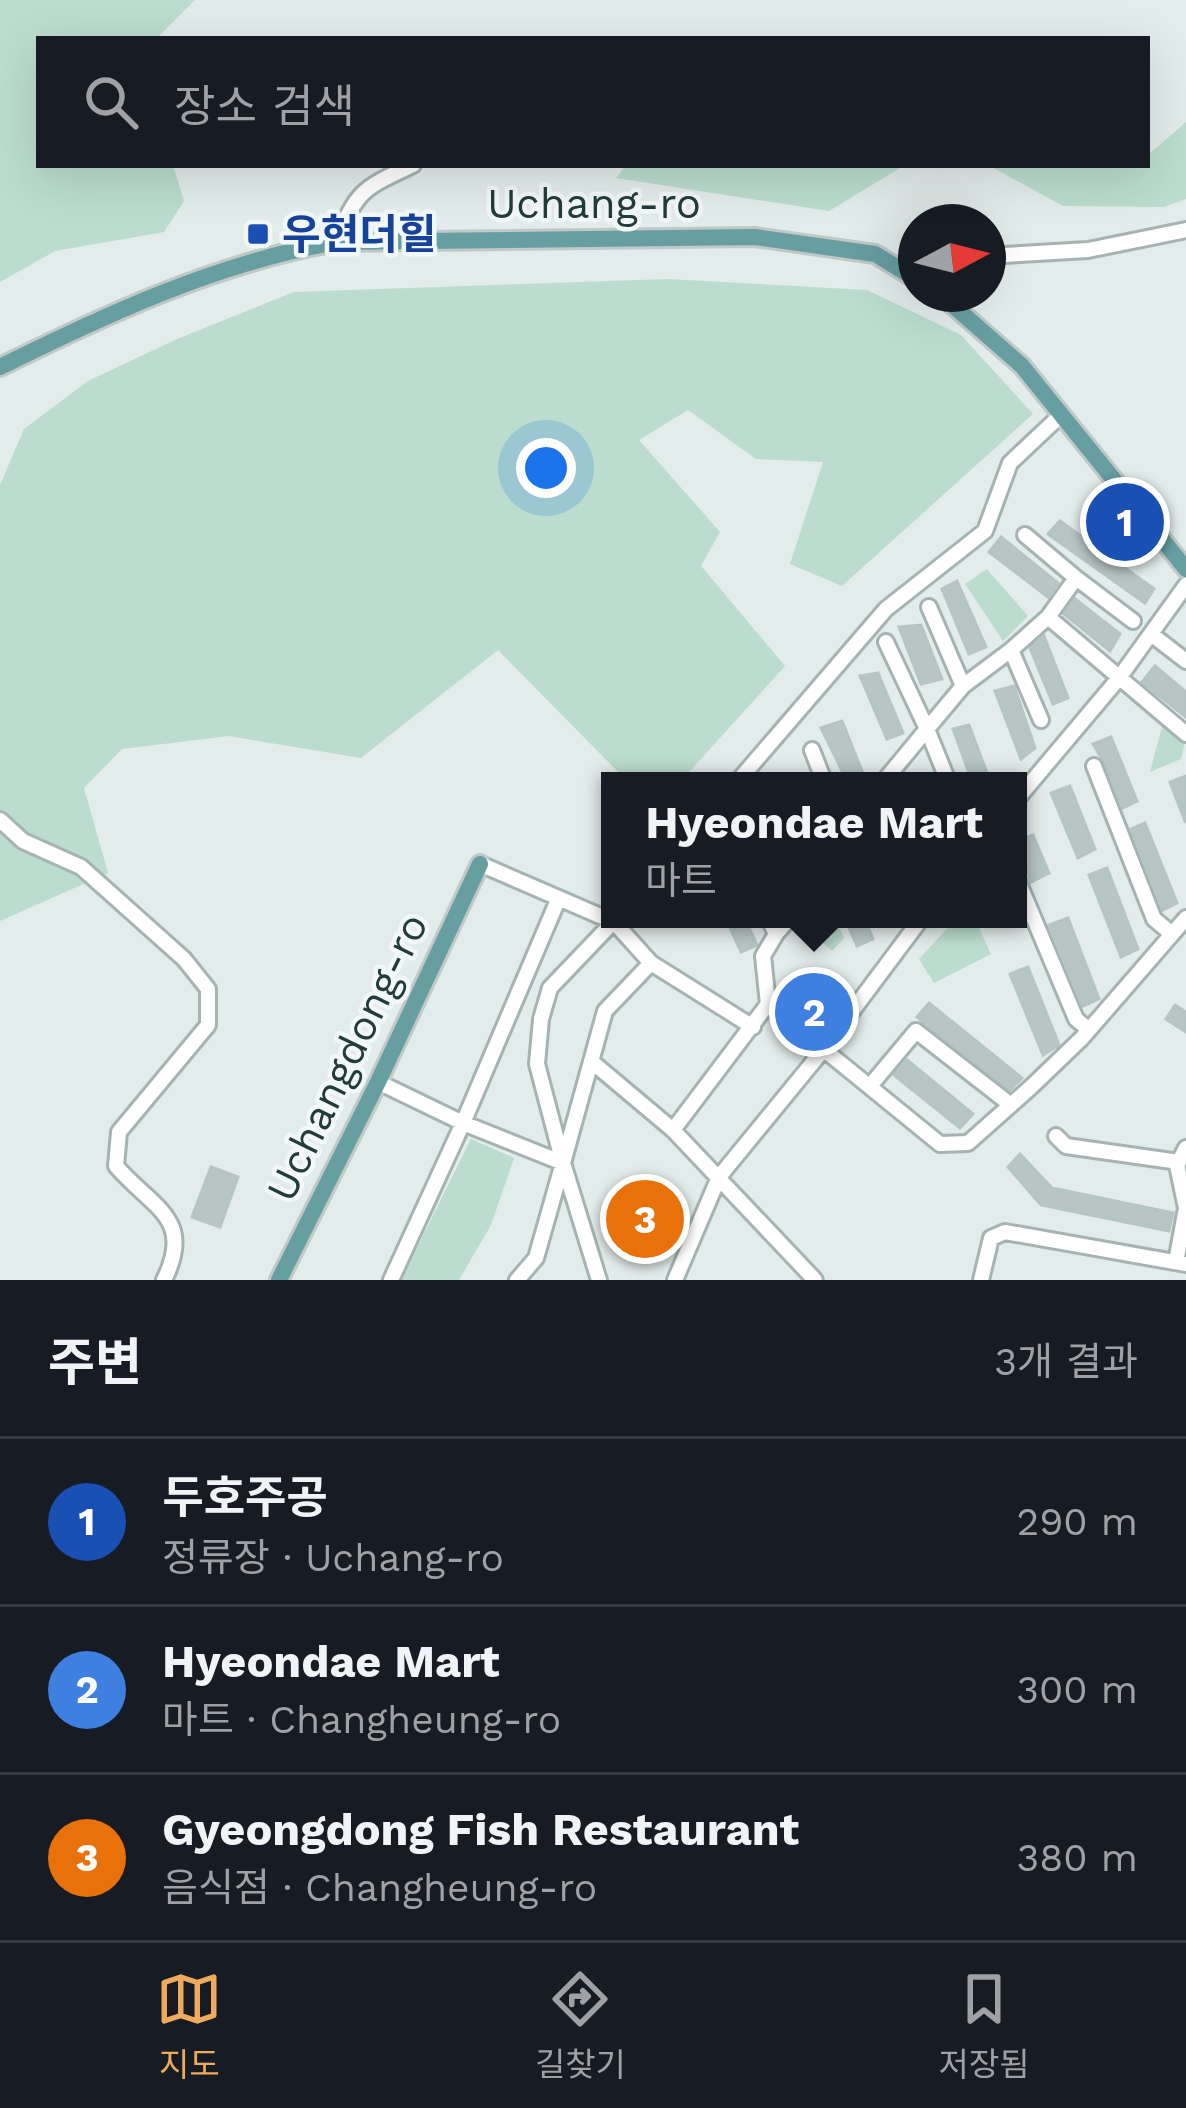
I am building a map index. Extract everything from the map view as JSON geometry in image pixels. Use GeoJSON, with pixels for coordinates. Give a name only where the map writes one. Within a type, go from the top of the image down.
{"type":"FeatureCollection","features":[{"type":"Feature","properties":{"kind":"main road","name":"Uchang-ro"},"geometry":{"type":"LineString","coordinates":[[0,367],[91,322],[193,281],[276,253],[336,242],[755,237],[875,254],[898,268]]}},
{"type":"Feature","properties":{"kind":"main road"},"geometry":{"type":"LineString","coordinates":[[960,312],[1022,366],[1186,569]]}},
{"type":"Feature","properties":{"kind":"main road","name":"Uchangdong-ro"},"geometry":{"type":"LineString","coordinates":[[286,1278],[480,864]]}},
{"type":"Feature","properties":{"kind":"street"},"geometry":{"type":"LineString","coordinates":[[336,242],[350,206],[363,189],[406,168]]}},
{"type":"Feature","properties":{"kind":"street"},"geometry":{"type":"LineString","coordinates":[[1006,255],[1088,250],[1186,230]]}},
{"type":"Feature","properties":{"kind":"street"},"geometry":{"type":"LineString","coordinates":[[746,772],[886,609],[985,531],[1010,463],[1061,416]]}},
{"type":"Feature","properties":{"kind":"street"},"geometry":{"type":"LineString","coordinates":[[1025,535],[1133,622]]}},
{"type":"Feature","properties":{"kind":"street"},"geometry":{"type":"LineString","coordinates":[[891,772],[963,686],[1048,617],[1076,578]]}},
{"type":"Feature","properties":{"kind":"street"},"geometry":{"type":"LineString","coordinates":[[1027,787],[1119,678],[1186,586]]}},
{"type":"Feature","properties":{"kind":"street"},"geometry":{"type":"LineString","coordinates":[[929,608],[963,686]]}},
{"type":"Feature","properties":{"kind":"street"},"geometry":{"type":"LineString","coordinates":[[1048,617],[1186,734]]}},
{"type":"Feature","properties":{"kind":"street"},"geometry":{"type":"LineString","coordinates":[[1151,634],[1186,662]]}},
{"type":"Feature","properties":{"kind":"street"},"geometry":{"type":"LineString","coordinates":[[886,642],[944,772]]}},
{"type":"Feature","properties":{"kind":"street"},"geometry":{"type":"LineString","coordinates":[[1011,650],[1040,720]]}},
{"type":"Feature","properties":{"kind":"street"},"geometry":{"type":"LineString","coordinates":[[812,750],[821,772]]}},
{"type":"Feature","properties":{"kind":"street"},"geometry":{"type":"LineString","coordinates":[[1094,766],[1154,919],[1172,934]]}},
{"type":"Feature","properties":{"kind":"street"},"geometry":{"type":"LineString","coordinates":[[0,820],[22,841],[81,867],[184,959],[208,989],[208,1025],[119,1132],[116,1166],[176,1228],[174,1260],[164,1280]]}},
{"type":"Feature","properties":{"kind":"street"},"geometry":{"type":"LineString","coordinates":[[480,864],[601,915]]}},
{"type":"Feature","properties":{"kind":"street"},"geometry":{"type":"LineString","coordinates":[[391,1280],[558,899]]}},
{"type":"Feature","properties":{"kind":"street"},"geometry":{"type":"LineString","coordinates":[[1027,902],[1076,1019],[1089,1030]]}},
{"type":"Feature","properties":{"kind":"street"},"geometry":{"type":"LineString","coordinates":[[768,1004],[940,1144],[968,1143],[1089,1030],[1186,918]]}},
{"type":"Feature","properties":{"kind":"street"},"geometry":{"type":"LineString","coordinates":[[599,1280],[537,1064],[541,1019],[550,988],[607,928]]}},
{"type":"Feature","properties":{"kind":"street"},"geometry":{"type":"LineString","coordinates":[[622,928],[650,963],[753,1027]]}},
{"type":"Feature","properties":{"kind":"street"},"geometry":{"type":"LineString","coordinates":[[773,928],[776,934]]}},
{"type":"Feature","properties":{"kind":"street"},"geometry":{"type":"LineString","coordinates":[[673,1130],[768,1004],[763,956],[781,928]]}},
{"type":"Feature","properties":{"kind":"street"},"geometry":{"type":"LineString","coordinates":[[675,1280],[719,1177],[914,928]]}},
{"type":"Feature","properties":{"kind":"street"},"geometry":{"type":"LineString","coordinates":[[517,1280],[536,1258],[604,1011],[650,963]]}},
{"type":"Feature","properties":{"kind":"street"},"geometry":{"type":"LineString","coordinates":[[869,1086],[916,1031],[1011,1105]]}},
{"type":"Feature","properties":{"kind":"street"},"geometry":{"type":"LineString","coordinates":[[591,1061],[673,1130],[814,1280]]}},
{"type":"Feature","properties":{"kind":"street"},"geometry":{"type":"LineString","coordinates":[[378,1082],[463,1124],[563,1163]]}},
{"type":"Feature","properties":{"kind":"street"},"geometry":{"type":"LineString","coordinates":[[980,1280],[991,1238],[1005,1232],[1181,1263],[1186,1208],[1182,1155],[1066,1146],[1056,1136]]}},
{"type":"Feature","properties":{"kind":"green space"},"geometry":{"type":"Polygon","coordinates":[[[0,0],[195,0],[159,36],[36,36],[36,168],[174,168],[184,201],[164,232],[55,251],[0,282],[0,0]]]}},
{"type":"Feature","properties":{"kind":"green space"},"geometry":{"type":"Polygon","coordinates":[[[1186,122],[1186,199],[1164,207],[1063,206],[993,168],[1150,168],[1150,153],[1186,122]]]}},
{"type":"Feature","properties":{"kind":"green space"},"geometry":{"type":"Polygon","coordinates":[[[624,168],[900,168],[829,211],[616,178],[624,168]]]}},
{"type":"Feature","properties":{"kind":"green space"},"geometry":{"type":"Polygon","coordinates":[[[668,279],[867,290],[898,305],[898,312],[913,312],[961,335],[1033,414],[842,586],[790,564],[823,462],[756,459],[688,410],[639,440],[720,532],[701,566],[785,666],[689,772],[618,772],[498,650],[361,758],[229,736],[122,749],[84,788],[108,873],[0,921],[0,485],[24,429],[88,381],[294,292],[668,279]]]}},
{"type":"Feature","properties":{"kind":"green space"},"geometry":{"type":"Polygon","coordinates":[[[987,569],[1028,616],[1003,641],[965,584],[987,569]]]}},
{"type":"Feature","properties":{"kind":"green space"},"geometry":{"type":"Polygon","coordinates":[[[1163,723],[1185,742],[1181,759],[1150,772],[1163,723]]]}},
{"type":"Feature","properties":{"kind":"green space"},"geometry":{"type":"Polygon","coordinates":[[[839,928],[844,938],[832,951],[808,930],[839,928]]]}},
{"type":"Feature","properties":{"kind":"green space"},"geometry":{"type":"Polygon","coordinates":[[[948,928],[979,928],[991,954],[934,983],[919,959],[948,928]]]}},
{"type":"Feature","properties":{"kind":"green space"},"geometry":{"type":"Polygon","coordinates":[[[471,1139],[514,1158],[491,1225],[459,1280],[401,1280],[471,1139]]]}},
{"type":"Feature","properties":{"kind":"building"},"geometry":{"type":"Polygon","coordinates":[[[1060,521],[1154,589],[1145,603],[1048,534],[1060,521]]]}},
{"type":"Feature","properties":{"kind":"building"},"geometry":{"type":"Polygon","coordinates":[[[1001,537],[1058,583],[1048,597],[989,552],[1001,537]]]}},
{"type":"Feature","properties":{"kind":"building"},"geometry":{"type":"Polygon","coordinates":[[[957,581],[986,647],[969,654],[942,589],[957,581]]]}},
{"type":"Feature","properties":{"kind":"building"},"geometry":{"type":"Polygon","coordinates":[[[1075,599],[1120,634],[1110,651],[1064,614],[1075,599]]]}},
{"type":"Feature","properties":{"kind":"building"},"geometry":{"type":"Polygon","coordinates":[[[921,625],[942,679],[921,684],[899,627],[921,625]]]}},
{"type":"Feature","properties":{"kind":"building"},"geometry":{"type":"Polygon","coordinates":[[[1044,636],[1068,698],[1053,704],[1030,648],[1044,636]]]}},
{"type":"Feature","properties":{"kind":"building"},"geometry":{"type":"Polygon","coordinates":[[[1155,666],[1186,692],[1186,717],[1142,682],[1155,666]]]}},
{"type":"Feature","properties":{"kind":"building"},"geometry":{"type":"Polygon","coordinates":[[[878,673],[903,733],[887,739],[860,676],[878,673]]]}},
{"type":"Feature","properties":{"kind":"building"},"geometry":{"type":"Polygon","coordinates":[[[1014,686],[1035,748],[1021,759],[995,691],[1014,686]]]}},
{"type":"Feature","properties":{"kind":"building"},"geometry":{"type":"Polygon","coordinates":[[[842,721],[862,772],[843,772],[821,728],[842,721]]]}},
{"type":"Feature","properties":{"kind":"building"},"geometry":{"type":"Polygon","coordinates":[[[969,725],[987,772],[969,772],[953,729],[969,725]]]}},
{"type":"Feature","properties":{"kind":"building"},"geometry":{"type":"Polygon","coordinates":[[[1111,737],[1137,801],[1123,808],[1093,744],[1111,737]]]}},
{"type":"Feature","properties":{"kind":"building"},"geometry":{"type":"Polygon","coordinates":[[[1186,776],[1186,820],[1185,821],[1170,782],[1186,776]]]}},
{"type":"Feature","properties":{"kind":"building"},"geometry":{"type":"Polygon","coordinates":[[[1070,786],[1095,849],[1078,858],[1051,793],[1070,786]]]}},
{"type":"Feature","properties":{"kind":"building"},"geometry":{"type":"Polygon","coordinates":[[[1145,823],[1177,903],[1163,910],[1131,829],[1145,823]]]}},
{"type":"Feature","properties":{"kind":"building"},"geometry":{"type":"Polygon","coordinates":[[[1033,835],[1049,873],[1031,882],[1027,869],[1027,837],[1033,835]]]}},
{"type":"Feature","properties":{"kind":"building"},"geometry":{"type":"Polygon","coordinates":[[[1107,868],[1138,949],[1121,957],[1089,875],[1107,868]]]}},
{"type":"Feature","properties":{"kind":"building"},"geometry":{"type":"Polygon","coordinates":[[[1068,918],[1099,999],[1083,1006],[1049,925],[1068,918]]]}},
{"type":"Feature","properties":{"kind":"building"},"geometry":{"type":"Polygon","coordinates":[[[730,928],[749,928],[757,945],[741,952],[730,928]]]}},
{"type":"Feature","properties":{"kind":"building"},"geometry":{"type":"Polygon","coordinates":[[[849,928],[869,928],[873,939],[857,946],[849,928]]]}},
{"type":"Feature","properties":{"kind":"building"},"geometry":{"type":"Polygon","coordinates":[[[1028,967],[1059,1045],[1043,1055],[1010,974],[1028,967]]]}},
{"type":"Feature","properties":{"kind":"building"},"geometry":{"type":"Polygon","coordinates":[[[929,1003],[1022,1078],[1010,1090],[917,1017],[929,1003]]]}},
{"type":"Feature","properties":{"kind":"building"},"geometry":{"type":"Polygon","coordinates":[[[1175,1005],[1186,1012],[1186,1032],[1166,1019],[1175,1005]]]}},
{"type":"Feature","properties":{"kind":"building"},"geometry":{"type":"Polygon","coordinates":[[[907,1060],[973,1114],[960,1128],[894,1075],[907,1060]]]}},
{"type":"Feature","properties":{"kind":"building"},"geometry":{"type":"Polygon","coordinates":[[[1020,1154],[1052,1188],[1173,1213],[1169,1231],[1041,1205],[1008,1167],[1020,1154]]]}},
{"type":"Feature","properties":{"kind":"building"},"geometry":{"type":"Polygon","coordinates":[[[211,1167],[238,1177],[220,1227],[192,1217],[211,1167]]]}},
{"type":"Feature","properties":{"kind":"place","name":"우현더힐"},"geometry":{"type":"Point","coordinates":[258,234]}},
{"type":"Feature","properties":{"kind":"place","name":"두호주공"},"geometry":{"type":"Point","coordinates":[1125,522]}},
{"type":"Feature","properties":{"kind":"place","name":"Hyeondae Mart"},"geometry":{"type":"Point","coordinates":[814,1012]}},
{"type":"Feature","properties":{"kind":"place","name":"Gyeongdong Fish Restaurant"},"geometry":{"type":"Point","coordinates":[645,1219]}}]}
